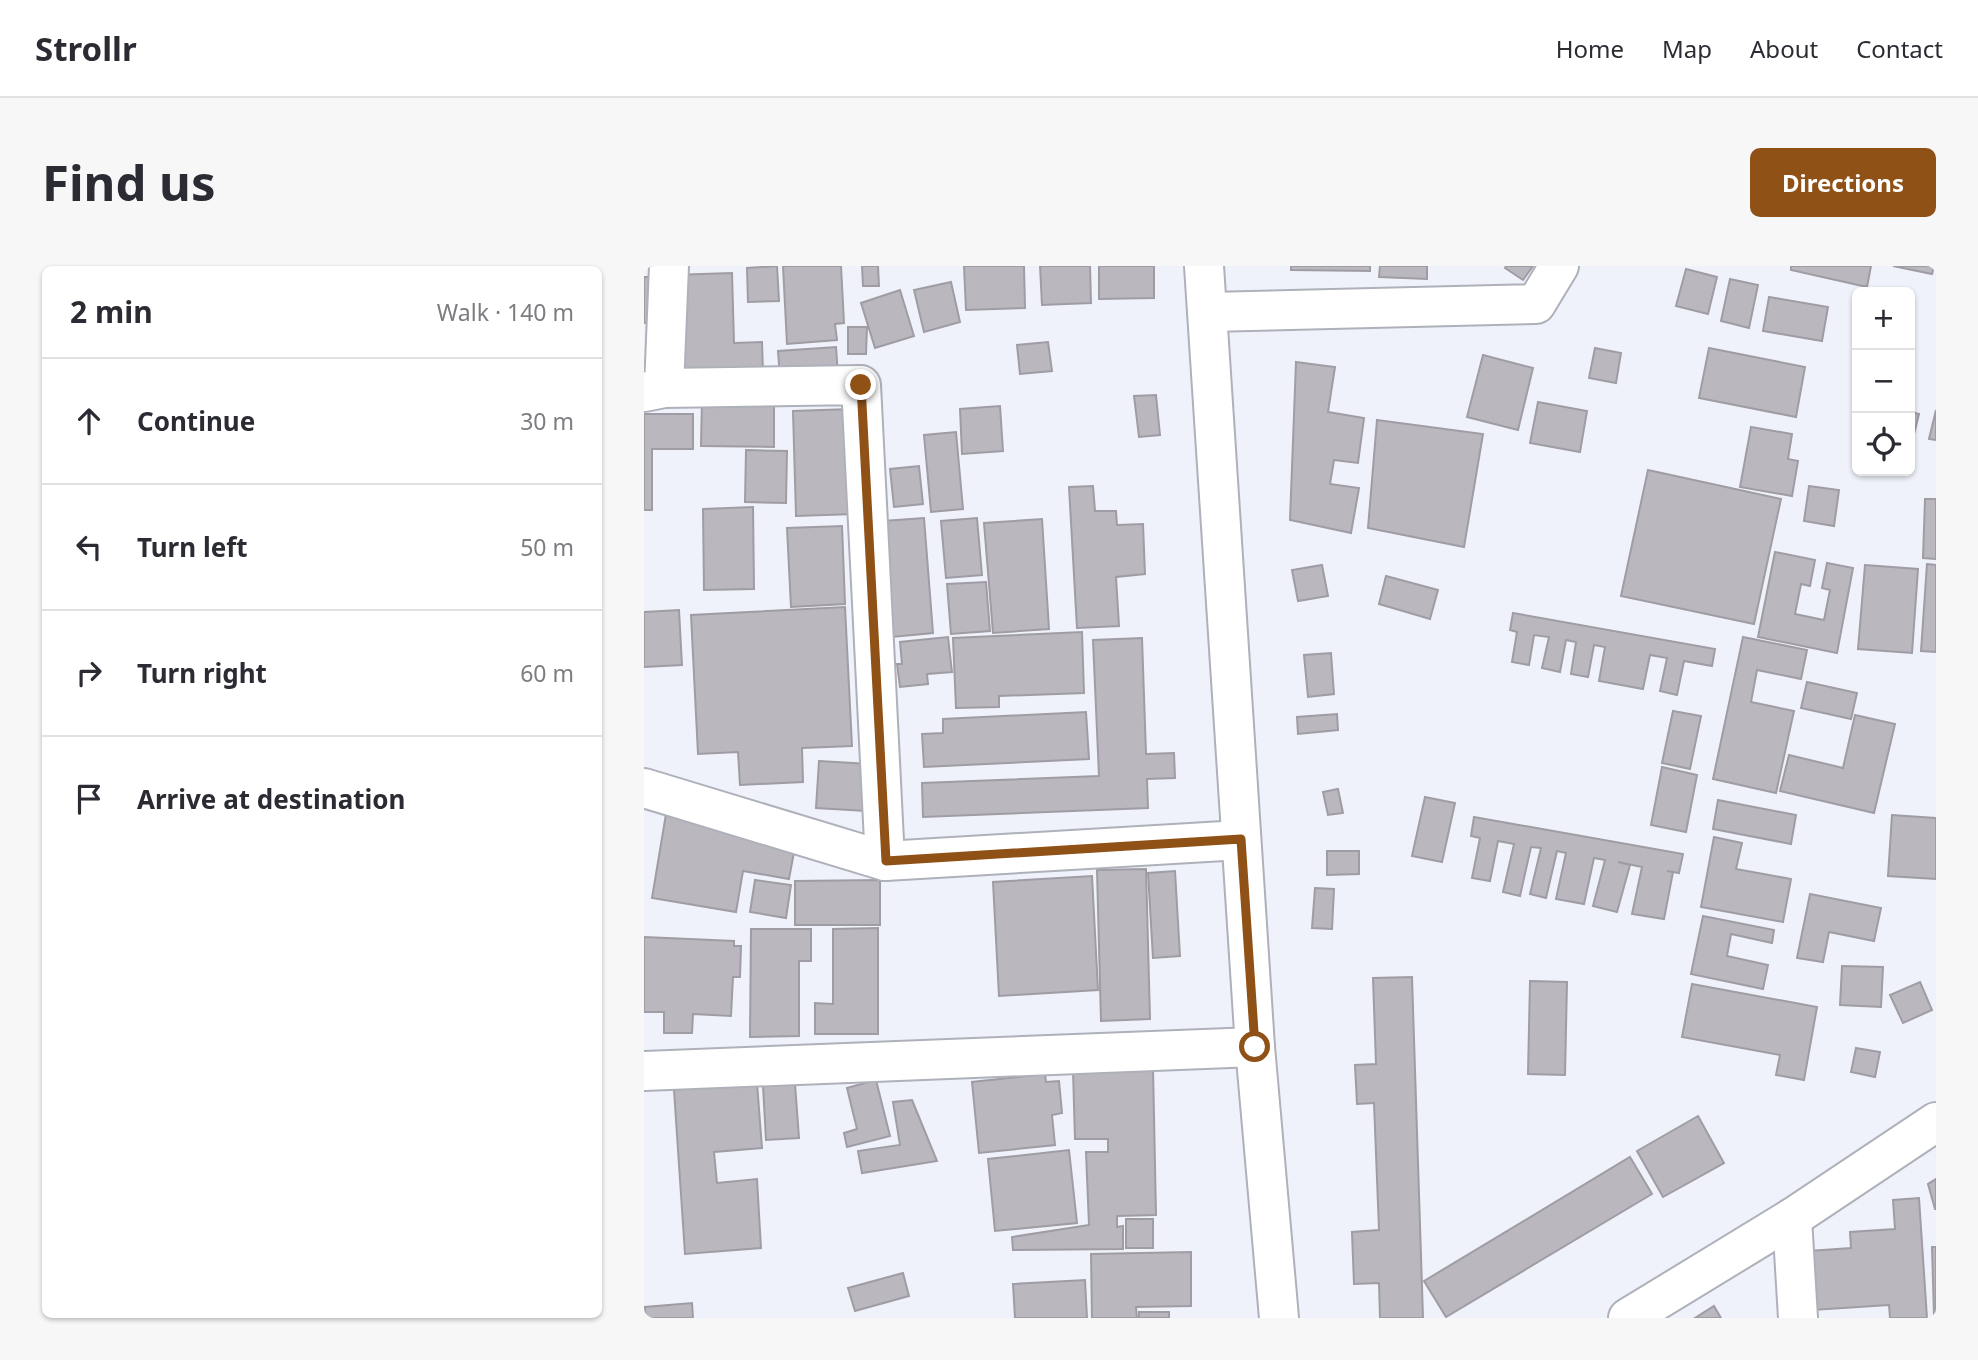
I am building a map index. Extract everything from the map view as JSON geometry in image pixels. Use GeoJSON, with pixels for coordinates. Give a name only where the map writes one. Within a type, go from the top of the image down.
{"type":"FeatureCollection","features":[{"type":"Feature","properties":{"kind":"street"},"geometry":{"type":"LineString","coordinates":[[669,266],[654,390],[861,385],[886,861]]}},
{"type":"Feature","properties":{"kind":"street"},"geometry":{"type":"LineString","coordinates":[[1204,266],[1255,1047],[1279,1318]]}},
{"type":"Feature","properties":{"kind":"street"},"geometry":{"type":"LineString","coordinates":[[1209,313],[1535,304],[1559,266]]}},
{"type":"Feature","properties":{"kind":"street"},"geometry":{"type":"LineString","coordinates":[[644,788],[886,861],[1241,839]]}},
{"type":"Feature","properties":{"kind":"street"},"geometry":{"type":"LineString","coordinates":[[644,1071],[1255,1047]]}},
{"type":"Feature","properties":{"kind":"street"},"geometry":{"type":"LineString","coordinates":[[1628,1318],[1792,1219],[1936,1122]]}},
{"type":"Feature","properties":{"kind":"street"},"geometry":{"type":"LineString","coordinates":[[1792,1219],[1798,1318]]}},
{"type":"Feature","properties":{"kind":"building"},"geometry":{"type":"Polygon","coordinates":[[[777,266],[779,301],[748,302],[747,268],[777,266]]]}},
{"type":"Feature","properties":{"kind":"building"},"geometry":{"type":"Polygon","coordinates":[[[783,266],[841,266],[844,323],[835,324],[837,340],[787,344],[783,266]]]}},
{"type":"Feature","properties":{"kind":"building"},"geometry":{"type":"Polygon","coordinates":[[[862,266],[878,266],[879,286],[863,286],[862,266]]]}},
{"type":"Feature","properties":{"kind":"building"},"geometry":{"type":"Polygon","coordinates":[[[964,266],[1024,266],[1025,308],[966,310],[964,266]]]}},
{"type":"Feature","properties":{"kind":"building"},"geometry":{"type":"Polygon","coordinates":[[[1040,266],[1090,266],[1091,303],[1042,305],[1040,266]]]}},
{"type":"Feature","properties":{"kind":"building"},"geometry":{"type":"Polygon","coordinates":[[[1099,266],[1154,266],[1154,298],[1099,299],[1099,266]]]}},
{"type":"Feature","properties":{"kind":"building"},"geometry":{"type":"Polygon","coordinates":[[[1291,266],[1370,266],[1370,271],[1291,270],[1291,266]]]}},
{"type":"Feature","properties":{"kind":"building"},"geometry":{"type":"Polygon","coordinates":[[[1380,266],[1427,266],[1427,279],[1379,277],[1380,266]]]}},
{"type":"Feature","properties":{"kind":"building"},"geometry":{"type":"Polygon","coordinates":[[[1533,266],[1523,280],[1505,268],[1533,266]]]}},
{"type":"Feature","properties":{"kind":"building"},"geometry":{"type":"Polygon","coordinates":[[[1791,266],[1871,266],[1867,287],[1791,270],[1791,266]]]}},
{"type":"Feature","properties":{"kind":"building"},"geometry":{"type":"Polygon","coordinates":[[[1893,266],[1934,266],[1932,274],[1893,266]]]}},
{"type":"Feature","properties":{"kind":"building"},"geometry":{"type":"Polygon","coordinates":[[[1686,269],[1717,277],[1708,314],[1676,306],[1686,269]]]}},
{"type":"Feature","properties":{"kind":"building"},"geometry":{"type":"Polygon","coordinates":[[[732,273],[734,343],[762,342],[763,373],[675,377],[671,275],[732,273]]]}},
{"type":"Feature","properties":{"kind":"building"},"geometry":{"type":"Polygon","coordinates":[[[644,277],[654,277],[656,323],[644,323],[644,277]]]}},
{"type":"Feature","properties":{"kind":"building"},"geometry":{"type":"Polygon","coordinates":[[[1730,279],[1758,285],[1749,328],[1721,321],[1730,279]]]}},
{"type":"Feature","properties":{"kind":"building"},"geometry":{"type":"Polygon","coordinates":[[[951,282],[960,322],[924,332],[914,290],[951,282]]]}},
{"type":"Feature","properties":{"kind":"building"},"geometry":{"type":"Polygon","coordinates":[[[900,290],[914,336],[875,348],[861,303],[900,290]]]}},
{"type":"Feature","properties":{"kind":"building"},"geometry":{"type":"Polygon","coordinates":[[[1769,297],[1828,307],[1822,341],[1763,331],[1769,297]]]}},
{"type":"Feature","properties":{"kind":"building"},"geometry":{"type":"Polygon","coordinates":[[[848,327],[867,327],[866,354],[848,354],[848,327]]]}},
{"type":"Feature","properties":{"kind":"building"},"geometry":{"type":"Polygon","coordinates":[[[1048,342],[1052,371],[1020,374],[1017,345],[1048,342]]]}},
{"type":"Feature","properties":{"kind":"building"},"geometry":{"type":"Polygon","coordinates":[[[836,347],[838,375],[780,378],[778,351],[836,347]]]}},
{"type":"Feature","properties":{"kind":"building"},"geometry":{"type":"Polygon","coordinates":[[[1595,348],[1621,353],[1616,383],[1589,378],[1595,348]]]}},
{"type":"Feature","properties":{"kind":"building"},"geometry":{"type":"Polygon","coordinates":[[[1709,348],[1805,367],[1796,417],[1699,398],[1709,348]]]}},
{"type":"Feature","properties":{"kind":"building"},"geometry":{"type":"Polygon","coordinates":[[[1483,355],[1533,368],[1518,430],[1467,417],[1483,355]]]}},
{"type":"Feature","properties":{"kind":"building"},"geometry":{"type":"Polygon","coordinates":[[[1296,362],[1335,367],[1328,412],[1364,418],[1358,463],[1334,460],[1330,484],[1359,488],[1351,533],[1290,520],[1296,362]]]}},
{"type":"Feature","properties":{"kind":"building"},"geometry":{"type":"Polygon","coordinates":[[[1156,395],[1160,435],[1139,437],[1134,396],[1156,395]]]}},
{"type":"Feature","properties":{"kind":"building"},"geometry":{"type":"Polygon","coordinates":[[[702,399],[774,399],[774,447],[701,446],[702,399]]]}},
{"type":"Feature","properties":{"kind":"building"},"geometry":{"type":"Polygon","coordinates":[[[1538,402],[1587,411],[1580,452],[1530,443],[1538,402]]]}},
{"type":"Feature","properties":{"kind":"building"},"geometry":{"type":"Polygon","coordinates":[[[1000,406],[1003,451],[962,454],[960,409],[1000,406]]]}},
{"type":"Feature","properties":{"kind":"building"},"geometry":{"type":"Polygon","coordinates":[[[850,409],[854,514],[796,516],[793,411],[850,409]]]}},
{"type":"Feature","properties":{"kind":"building"},"geometry":{"type":"Polygon","coordinates":[[[1936,410],[1936,440],[1929,439],[1936,410]]]}},
{"type":"Feature","properties":{"kind":"building"},"geometry":{"type":"Polygon","coordinates":[[[1915,413],[1919,414],[1915,430],[1915,413]]]}},
{"type":"Feature","properties":{"kind":"building"},"geometry":{"type":"Polygon","coordinates":[[[644,414],[693,414],[693,449],[652,449],[652,510],[644,510],[644,414]]]}},
{"type":"Feature","properties":{"kind":"building"},"geometry":{"type":"Polygon","coordinates":[[[1377,420],[1483,434],[1464,547],[1368,528],[1377,420]]]}},
{"type":"Feature","properties":{"kind":"building"},"geometry":{"type":"Polygon","coordinates":[[[1751,427],[1792,434],[1788,459],[1798,461],[1792,496],[1740,487],[1751,427]]]}},
{"type":"Feature","properties":{"kind":"building"},"geometry":{"type":"Polygon","coordinates":[[[956,432],[963,509],[931,512],[924,435],[956,432]]]}},
{"type":"Feature","properties":{"kind":"building"},"geometry":{"type":"Polygon","coordinates":[[[746,450],[787,451],[786,503],[745,502],[746,450]]]}},
{"type":"Feature","properties":{"kind":"building"},"geometry":{"type":"Polygon","coordinates":[[[919,466],[923,504],[894,507],[890,469],[919,466]]]}},
{"type":"Feature","properties":{"kind":"building"},"geometry":{"type":"Polygon","coordinates":[[[1648,470],[1781,499],[1754,624],[1621,596],[1648,470]]]}},
{"type":"Feature","properties":{"kind":"building"},"geometry":{"type":"Polygon","coordinates":[[[1093,486],[1095,511],[1116,511],[1117,525],[1143,524],[1145,574],[1116,577],[1119,626],[1077,628],[1069,487],[1093,486]]]}},
{"type":"Feature","properties":{"kind":"building"},"geometry":{"type":"Polygon","coordinates":[[[1809,486],[1839,490],[1834,526],[1804,521],[1809,486]]]}},
{"type":"Feature","properties":{"kind":"building"},"geometry":{"type":"Polygon","coordinates":[[[1925,499],[1936,499],[1936,559],[1923,558],[1925,499]]]}},
{"type":"Feature","properties":{"kind":"building"},"geometry":{"type":"Polygon","coordinates":[[[753,507],[754,589],[704,590],[703,509],[753,507]]]}},
{"type":"Feature","properties":{"kind":"building"},"geometry":{"type":"Polygon","coordinates":[[[924,518],[933,633],[892,637],[883,521],[924,518]]]}},
{"type":"Feature","properties":{"kind":"building"},"geometry":{"type":"Polygon","coordinates":[[[977,518],[982,575],[946,578],[941,521],[977,518]]]}},
{"type":"Feature","properties":{"kind":"building"},"geometry":{"type":"Polygon","coordinates":[[[1042,519],[1049,629],[993,633],[984,523],[1042,519]]]}},
{"type":"Feature","properties":{"kind":"building"},"geometry":{"type":"Polygon","coordinates":[[[842,526],[845,604],[791,607],[787,528],[842,526]]]}},
{"type":"Feature","properties":{"kind":"building"},"geometry":{"type":"Polygon","coordinates":[[[1775,552],[1815,560],[1810,586],[1801,584],[1795,614],[1824,620],[1830,590],[1822,588],[1827,563],[1853,568],[1837,653],[1758,637],[1775,552]]]}},
{"type":"Feature","properties":{"kind":"building"},"geometry":{"type":"Polygon","coordinates":[[[1927,564],[1936,565],[1936,652],[1921,651],[1927,564]]]}},
{"type":"Feature","properties":{"kind":"building"},"geometry":{"type":"Polygon","coordinates":[[[1322,565],[1328,596],[1298,601],[1292,570],[1322,565]]]}},
{"type":"Feature","properties":{"kind":"building"},"geometry":{"type":"Polygon","coordinates":[[[1865,565],[1918,569],[1912,653],[1858,649],[1865,565]]]}},
{"type":"Feature","properties":{"kind":"building"},"geometry":{"type":"Polygon","coordinates":[[[1386,576],[1438,590],[1430,619],[1379,604],[1386,576]]]}},
{"type":"Feature","properties":{"kind":"building"},"geometry":{"type":"Polygon","coordinates":[[[986,582],[990,631],[951,634],[947,584],[986,582]]]}},
{"type":"Feature","properties":{"kind":"building"},"geometry":{"type":"Polygon","coordinates":[[[845,607],[852,746],[802,748],[803,782],[740,785],[738,752],[698,754],[691,615],[845,607]]]}},
{"type":"Feature","properties":{"kind":"building"},"geometry":{"type":"Polygon","coordinates":[[[679,610],[682,665],[644,667],[644,612],[679,610]]]}},
{"type":"Feature","properties":{"kind":"building"},"geometry":{"type":"Polygon","coordinates":[[[1513,613],[1715,649],[1712,666],[1684,661],[1677,695],[1660,691],[1667,658],[1650,655],[1643,689],[1599,681],[1605,647],[1594,645],[1588,677],[1571,674],[1576,642],[1566,640],[1560,672],[1542,668],[1549,637],[1534,635],[1529,665],[1512,662],[1517,632],[1510,630],[1513,613]]]}},
{"type":"Feature","properties":{"kind":"building"},"geometry":{"type":"Polygon","coordinates":[[[1082,632],[1084,693],[999,696],[999,707],[956,708],[953,638],[1082,632]]]}},
{"type":"Feature","properties":{"kind":"building"},"geometry":{"type":"Polygon","coordinates":[[[948,637],[952,672],[927,674],[928,684],[900,687],[897,664],[902,664],[900,642],[948,637]]]}},
{"type":"Feature","properties":{"kind":"building"},"geometry":{"type":"Polygon","coordinates":[[[1743,637],[1807,650],[1801,679],[1757,670],[1751,702],[1794,711],[1776,793],[1713,779],[1743,637]]]}},
{"type":"Feature","properties":{"kind":"building"},"geometry":{"type":"Polygon","coordinates":[[[1142,638],[1146,754],[1174,753],[1175,778],[1147,779],[1148,808],[923,817],[922,783],[1099,776],[1093,640],[1142,638]]]}},
{"type":"Feature","properties":{"kind":"building"},"geometry":{"type":"Polygon","coordinates":[[[1331,653],[1334,694],[1308,697],[1304,655],[1331,653]]]}},
{"type":"Feature","properties":{"kind":"building"},"geometry":{"type":"Polygon","coordinates":[[[1807,682],[1857,693],[1851,719],[1801,708],[1807,682]]]}},
{"type":"Feature","properties":{"kind":"building"},"geometry":{"type":"Polygon","coordinates":[[[1673,711],[1701,716],[1690,769],[1662,763],[1673,711]]]}},
{"type":"Feature","properties":{"kind":"building"},"geometry":{"type":"Polygon","coordinates":[[[1086,712],[1089,759],[924,767],[922,734],[943,733],[943,719],[1086,712]]]}},
{"type":"Feature","properties":{"kind":"building"},"geometry":{"type":"Polygon","coordinates":[[[1337,714],[1338,730],[1298,734],[1297,717],[1337,714]]]}},
{"type":"Feature","properties":{"kind":"building"},"geometry":{"type":"Polygon","coordinates":[[[1855,715],[1895,724],[1874,813],[1780,791],[1789,755],[1843,768],[1855,715]]]}},
{"type":"Feature","properties":{"kind":"building"},"geometry":{"type":"Polygon","coordinates":[[[819,761],[869,764],[866,811],[816,808],[819,761]]]}},
{"type":"Feature","properties":{"kind":"building"},"geometry":{"type":"Polygon","coordinates":[[[1662,767],[1697,775],[1686,832],[1651,825],[1662,767]]]}},
{"type":"Feature","properties":{"kind":"building"},"geometry":{"type":"Polygon","coordinates":[[[1338,789],[1343,813],[1328,815],[1323,792],[1338,789]]]}},
{"type":"Feature","properties":{"kind":"building"},"geometry":{"type":"Polygon","coordinates":[[[1425,797],[1455,803],[1442,862],[1412,856],[1425,797]]]}},
{"type":"Feature","properties":{"kind":"building"},"geometry":{"type":"Polygon","coordinates":[[[1718,800],[1796,815],[1791,844],[1713,829],[1718,800]]]}},
{"type":"Feature","properties":{"kind":"building"},"geometry":{"type":"Polygon","coordinates":[[[666,814],[797,836],[789,879],[743,871],[736,912],[652,898],[666,814]]]}},
{"type":"Feature","properties":{"kind":"building"},"geometry":{"type":"Polygon","coordinates":[[[1892,815],[1936,818],[1936,879],[1888,876],[1892,815]]]}},
{"type":"Feature","properties":{"kind":"building"},"geometry":{"type":"Polygon","coordinates":[[[1474,817],[1683,854],[1679,873],[1673,872],[1664,919],[1632,914],[1642,867],[1618,862],[1630,865],[1617,912],[1593,906],[1605,860],[1594,858],[1584,904],[1556,899],[1566,853],[1557,851],[1546,898],[1530,894],[1541,848],[1531,847],[1520,896],[1503,892],[1514,844],[1498,841],[1490,881],[1472,878],[1480,838],[1471,836],[1474,817]]]}},
{"type":"Feature","properties":{"kind":"building"},"geometry":{"type":"Polygon","coordinates":[[[1714,837],[1742,843],[1736,869],[1791,879],[1783,922],[1701,907],[1714,837]]]}},
{"type":"Feature","properties":{"kind":"building"},"geometry":{"type":"Polygon","coordinates":[[[1327,851],[1359,851],[1359,874],[1327,875],[1327,851]]]}},
{"type":"Feature","properties":{"kind":"building"},"geometry":{"type":"Polygon","coordinates":[[[1146,869],[1150,1019],[1101,1021],[1097,870],[1146,869]]]}},
{"type":"Feature","properties":{"kind":"building"},"geometry":{"type":"Polygon","coordinates":[[[1175,871],[1180,956],[1153,958],[1148,873],[1175,871]]]}},
{"type":"Feature","properties":{"kind":"building"},"geometry":{"type":"Polygon","coordinates":[[[1092,876],[1098,990],[999,996],[993,882],[1092,876]]]}},
{"type":"Feature","properties":{"kind":"building"},"geometry":{"type":"Polygon","coordinates":[[[755,880],[791,885],[786,918],[750,912],[755,880]]]}},
{"type":"Feature","properties":{"kind":"building"},"geometry":{"type":"Polygon","coordinates":[[[880,880],[880,925],[795,925],[795,881],[880,880]]]}},
{"type":"Feature","properties":{"kind":"building"},"geometry":{"type":"Polygon","coordinates":[[[1315,888],[1334,889],[1332,929],[1312,928],[1315,888]]]}},
{"type":"Feature","properties":{"kind":"building"},"geometry":{"type":"Polygon","coordinates":[[[1810,894],[1881,908],[1874,941],[1829,932],[1823,962],[1797,958],[1810,894]]]}},
{"type":"Feature","properties":{"kind":"building"},"geometry":{"type":"Polygon","coordinates":[[[1703,916],[1774,930],[1772,943],[1731,934],[1727,956],[1768,965],[1763,989],[1691,974],[1703,916]]]}},
{"type":"Feature","properties":{"kind":"building"},"geometry":{"type":"Polygon","coordinates":[[[878,928],[878,1034],[815,1034],[815,1003],[833,1004],[833,929],[878,928]]]}},
{"type":"Feature","properties":{"kind":"building"},"geometry":{"type":"Polygon","coordinates":[[[751,929],[811,929],[811,961],[799,961],[799,1036],[750,1037],[751,929]]]}},
{"type":"Feature","properties":{"kind":"building"},"geometry":{"type":"Polygon","coordinates":[[[644,937],[734,941],[734,946],[741,946],[740,977],[733,977],[731,1016],[693,1014],[692,1033],[664,1033],[664,1012],[644,1012],[644,937]]]}},
{"type":"Feature","properties":{"kind":"building"},"geometry":{"type":"Polygon","coordinates":[[[1842,966],[1883,967],[1881,1007],[1840,1005],[1842,966]]]}},
{"type":"Feature","properties":{"kind":"building"},"geometry":{"type":"Polygon","coordinates":[[[1412,977],[1423,1318],[1380,1318],[1379,1283],[1354,1284],[1352,1232],[1379,1230],[1374,1103],[1357,1104],[1355,1065],[1376,1064],[1373,978],[1412,977]]]}},
{"type":"Feature","properties":{"kind":"building"},"geometry":{"type":"Polygon","coordinates":[[[1530,981],[1567,982],[1565,1075],[1528,1074],[1530,981]]]}},
{"type":"Feature","properties":{"kind":"building"},"geometry":{"type":"Polygon","coordinates":[[[1920,982],[1932,1010],[1903,1023],[1890,995],[1920,982]]]}},
{"type":"Feature","properties":{"kind":"building"},"geometry":{"type":"Polygon","coordinates":[[[1692,984],[1817,1007],[1804,1080],[1776,1075],[1780,1055],[1682,1037],[1692,984]]]}},
{"type":"Feature","properties":{"kind":"building"},"geometry":{"type":"Polygon","coordinates":[[[1856,1048],[1880,1052],[1875,1077],[1851,1072],[1856,1048]]]}},
{"type":"Feature","properties":{"kind":"building"},"geometry":{"type":"Polygon","coordinates":[[[1153,1068],[1156,1215],[1117,1216],[1117,1227],[1123,1226],[1123,1249],[1013,1250],[1012,1237],[1089,1225],[1086,1152],[1108,1152],[1108,1139],[1075,1139],[1073,1070],[1153,1068]]]}},
{"type":"Feature","properties":{"kind":"building"},"geometry":{"type":"Polygon","coordinates":[[[1045,1074],[1046,1082],[1059,1081],[1062,1113],[1052,1115],[1055,1145],[979,1153],[972,1082],[1045,1074]]]}},
{"type":"Feature","properties":{"kind":"building"},"geometry":{"type":"Polygon","coordinates":[[[876,1080],[890,1136],[847,1147],[844,1133],[857,1129],[847,1088],[876,1080]]]}},
{"type":"Feature","properties":{"kind":"building"},"geometry":{"type":"Polygon","coordinates":[[[757,1083],[762,1148],[714,1152],[717,1183],[757,1179],[761,1248],[685,1254],[674,1090],[757,1083]]]}},
{"type":"Feature","properties":{"kind":"building"},"geometry":{"type":"Polygon","coordinates":[[[795,1084],[799,1138],[766,1140],[763,1086],[795,1084]]]}},
{"type":"Feature","properties":{"kind":"building"},"geometry":{"type":"Polygon","coordinates":[[[912,1100],[937,1161],[862,1173],[858,1151],[900,1145],[893,1102],[912,1100]]]}},
{"type":"Feature","properties":{"kind":"building"},"geometry":{"type":"Polygon","coordinates":[[[1698,1116],[1724,1163],[1663,1197],[1637,1151],[1698,1116]]]}},
{"type":"Feature","properties":{"kind":"building"},"geometry":{"type":"Polygon","coordinates":[[[1069,1150],[1077,1223],[995,1231],[988,1159],[1069,1150]]]}},
{"type":"Feature","properties":{"kind":"building"},"geometry":{"type":"Polygon","coordinates":[[[1630,1157],[1652,1194],[1446,1317],[1424,1281],[1630,1157]]]}},
{"type":"Feature","properties":{"kind":"building"},"geometry":{"type":"Polygon","coordinates":[[[1936,1179],[1936,1209],[1935,1209],[1928,1184],[1936,1179]]]}},
{"type":"Feature","properties":{"kind":"building"},"geometry":{"type":"Polygon","coordinates":[[[1919,1198],[1927,1318],[1890,1318],[1889,1305],[1813,1310],[1809,1251],[1851,1248],[1850,1232],[1895,1229],[1893,1200],[1919,1198]]]}},
{"type":"Feature","properties":{"kind":"building"},"geometry":{"type":"Polygon","coordinates":[[[1126,1219],[1153,1219],[1153,1248],[1126,1248],[1126,1219]]]}},
{"type":"Feature","properties":{"kind":"building"},"geometry":{"type":"Polygon","coordinates":[[[1932,1247],[1936,1247],[1936,1315],[1934,1315],[1932,1247]]]}},
{"type":"Feature","properties":{"kind":"building"},"geometry":{"type":"Polygon","coordinates":[[[1191,1252],[1191,1306],[1136,1307],[1137,1318],[1092,1318],[1091,1254],[1191,1252]]]}},
{"type":"Feature","properties":{"kind":"building"},"geometry":{"type":"Polygon","coordinates":[[[903,1273],[909,1296],[855,1311],[848,1288],[903,1273]]]}},
{"type":"Feature","properties":{"kind":"building"},"geometry":{"type":"Polygon","coordinates":[[[1085,1280],[1087,1318],[1015,1318],[1013,1284],[1085,1280]]]}},
{"type":"Feature","properties":{"kind":"building"},"geometry":{"type":"Polygon","coordinates":[[[692,1303],[693,1318],[645,1318],[645,1307],[692,1303]]]}},
{"type":"Feature","properties":{"kind":"building"},"geometry":{"type":"Polygon","coordinates":[[[1714,1306],[1721,1318],[1695,1318],[1714,1306]]]}},
{"type":"Feature","properties":{"kind":"building"},"geometry":{"type":"Polygon","coordinates":[[[1139,1312],[1169,1312],[1169,1318],[1139,1318],[1139,1312]]]}},
{"type":"Feature","properties":{"kind":"route"},"geometry":{"type":"LineString","coordinates":[[861,385],[886,861],[1241,839],[1255,1047]]}}]}
